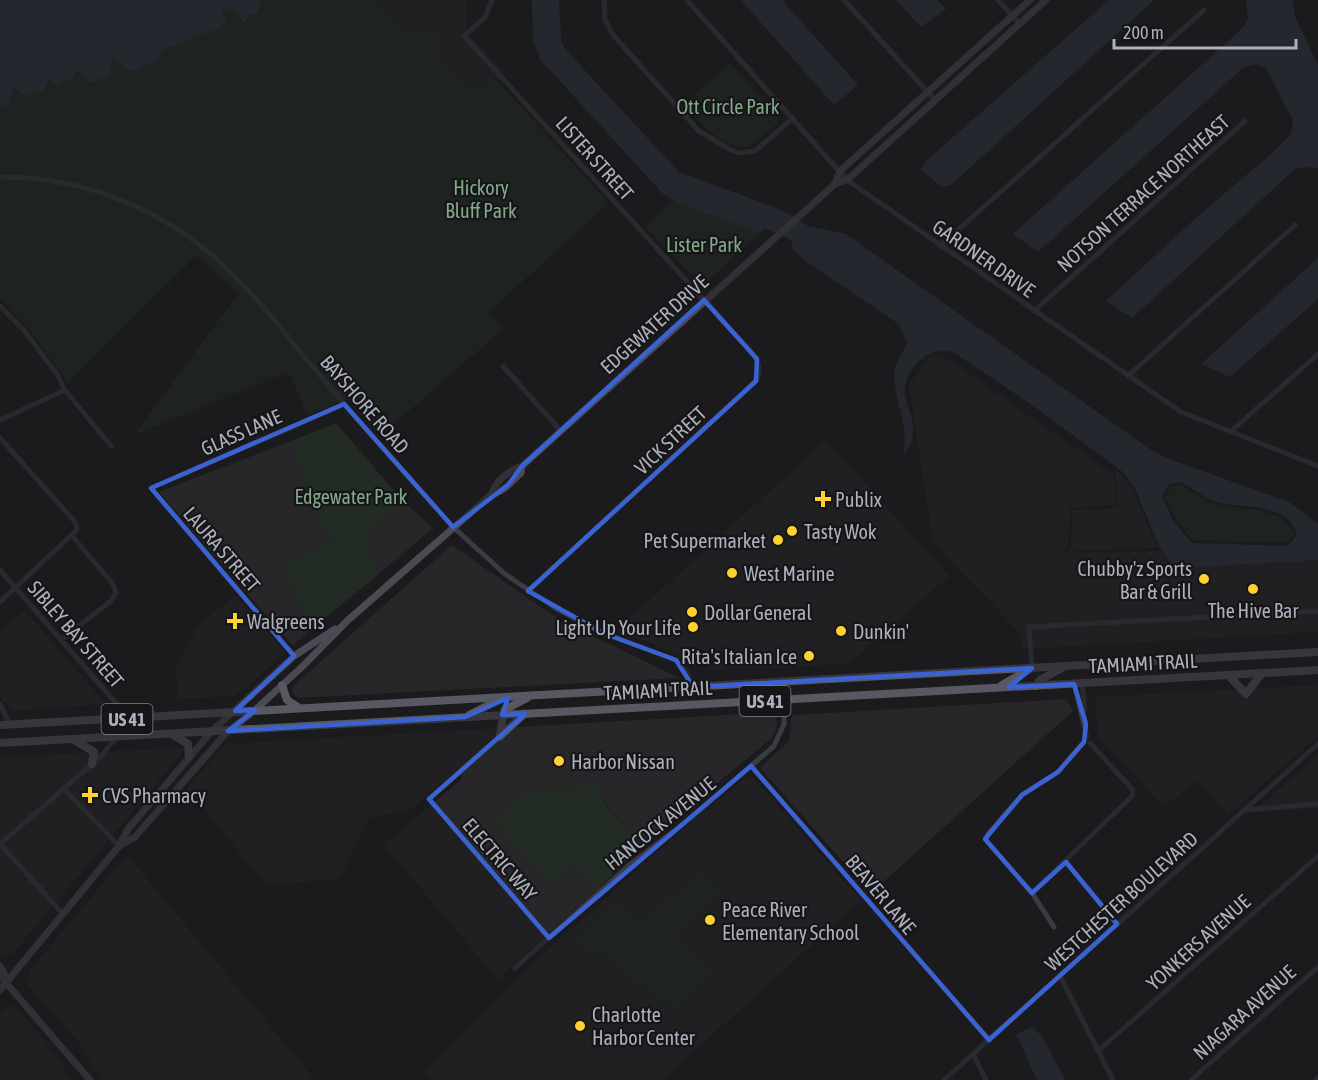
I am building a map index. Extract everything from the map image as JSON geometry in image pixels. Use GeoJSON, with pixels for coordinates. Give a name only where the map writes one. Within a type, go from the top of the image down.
{"type":"FeatureCollection","features":[{"type":"Feature","properties":{"kind":"main road","name":"TAMIAMI TRAIL"},"geometry":{"type":"LineString","coordinates":[[0,725],[1318,652]]}},
{"type":"Feature","properties":{"kind":"main road"},"geometry":{"type":"LineString","coordinates":[[1036,686],[1046,676],[1066,666]]}},
{"type":"Feature","properties":{"kind":"main road"},"geometry":{"type":"LineString","coordinates":[[995,688],[1016,679],[1032,668]]}},
{"type":"Feature","properties":{"kind":"main road","name":"TAMIAMI TRAIL"},"geometry":{"type":"LineString","coordinates":[[0,743],[1318,670]]}},
{"type":"Feature","properties":{"kind":"main road"},"geometry":{"type":"LineString","coordinates":[[1229,676],[1246,694],[1262,673]]}},
{"type":"Feature","properties":{"kind":"main road"},"geometry":{"type":"LineString","coordinates":[[282,685],[287,700],[299,708]]}},
{"type":"Feature","properties":{"kind":"main road"},"geometry":{"type":"LineString","coordinates":[[500,736],[502,716],[508,706],[531,696]]}},
{"type":"Feature","properties":{"kind":"main road"},"geometry":{"type":"LineString","coordinates":[[465,717],[482,710],[493,698]]}},
{"type":"Feature","properties":{"kind":"main road"},"geometry":{"type":"LineString","coordinates":[[500,736],[524,714]]}},
{"type":"Feature","properties":{"kind":"main road"},"geometry":{"type":"LineString","coordinates":[[0,734],[10,725]]}},
{"type":"Feature","properties":{"kind":"main road"},"geometry":{"type":"LineString","coordinates":[[171,733],[188,744],[189,757]]}},
{"type":"Feature","properties":{"kind":"main road"},"geometry":{"type":"LineString","coordinates":[[75,740],[93,752],[92,764]]}},
{"type":"Feature","properties":{"kind":"street","name":"LISTER STREET"},"geometry":{"type":"LineString","coordinates":[[492,0],[485,17],[464,36],[704,300]]}},
{"type":"Feature","properties":{"kind":"street"},"geometry":{"type":"LineString","coordinates":[[603,0],[605,20],[612,35],[705,136],[730,150],[747,153],[762,146],[793,118]]}},
{"type":"Feature","properties":{"kind":"street","name":"GARDNER DRIVE"},"geometry":{"type":"LineString","coordinates":[[687,0],[848,180],[1181,412],[1318,466]]}},
{"type":"Feature","properties":{"kind":"street"},"geometry":{"type":"LineString","coordinates":[[844,0],[935,100]]}},
{"type":"Feature","properties":{"kind":"street"},"geometry":{"type":"LineString","coordinates":[[998,0],[1020,24]]}},
{"type":"Feature","properties":{"kind":"street","name":"EDGEWATER DRIVE"},"geometry":{"type":"LineString","coordinates":[[835,184],[840,171],[1030,0]]}},
{"type":"Feature","properties":{"kind":"street","name":"EDGEWATER DRIVE"},"geometry":{"type":"LineString","coordinates":[[119,846],[135,837],[228,731],[255,710],[347,621],[492,494],[493,488],[503,478],[522,466],[835,184],[848,180],[1047,0]]}},
{"type":"Feature","properties":{"kind":"street"},"geometry":{"type":"LineString","coordinates":[[940,246],[1204,10]]}},
{"type":"Feature","properties":{"kind":"street","name":"NOTSON TERRACE NORTHEAST"},"geometry":{"type":"LineString","coordinates":[[1034,311],[1245,121]]}},
{"type":"Feature","properties":{"kind":"street","name":"BAYSHORE ROAD"},"geometry":{"type":"LineString","coordinates":[[0,177],[71,184],[115,197],[147,212],[189,237],[242,284],[453,527],[484,557],[528,591],[596,630],[676,660],[687,672],[692,687]]}},
{"type":"Feature","properties":{"kind":"street"},"geometry":{"type":"LineString","coordinates":[[1128,376],[1295,225]]}},
{"type":"Feature","properties":{"kind":"street","name":"VICK STREET"},"geometry":{"type":"LineString","coordinates":[[528,591],[756,381],[760,374],[757,359],[704,300]]}},
{"type":"Feature","properties":{"kind":"street"},"geometry":{"type":"LineString","coordinates":[[0,306],[23,329],[57,374],[65,390],[111,446]]}},
{"type":"Feature","properties":{"kind":"street"},"geometry":{"type":"LineString","coordinates":[[1230,432],[1318,354]]}},
{"type":"Feature","properties":{"kind":"street"},"geometry":{"type":"LineString","coordinates":[[503,366],[560,430]]}},
{"type":"Feature","properties":{"kind":"street"},"geometry":{"type":"LineString","coordinates":[[0,420],[65,390]]}},
{"type":"Feature","properties":{"kind":"street","name":"GLASS LANE"},"geometry":{"type":"LineString","coordinates":[[151,488],[344,404]]}},
{"type":"Feature","properties":{"kind":"street"},"geometry":{"type":"LineString","coordinates":[[0,438],[76,523],[77,530],[73,537],[0,602]]}},
{"type":"Feature","properties":{"kind":"street","name":"LAURA STREET"},"geometry":{"type":"LineString","coordinates":[[151,488],[294,656]]}},
{"type":"Feature","properties":{"kind":"street"},"geometry":{"type":"LineString","coordinates":[[61,640],[111,601],[116,593],[113,584],[73,537]]}},
{"type":"Feature","properties":{"kind":"street","name":"SIBLEY BAY STREET"},"geometry":{"type":"LineString","coordinates":[[0,570],[129,718]]}},
{"type":"Feature","properties":{"kind":"street"},"geometry":{"type":"LineString","coordinates":[[1032,668],[1029,627],[1318,611]]}},
{"type":"Feature","properties":{"kind":"street","name":"EDGEWATER DRIVE"},"geometry":{"type":"LineString","coordinates":[[119,846],[128,829],[212,731],[294,656],[347,621]]}},
{"type":"Feature","properties":{"kind":"street","name":"HANCOCK AVENUE"},"geometry":{"type":"LineString","coordinates":[[515,968],[634,861],[683,825],[779,740],[784,724],[784,682]]}},
{"type":"Feature","properties":{"kind":"street"},"geometry":{"type":"LineString","coordinates":[[1032,893],[1132,796],[1133,790],[1087,741],[1083,713],[1079,710],[1078,683]]}},
{"type":"Feature","properties":{"kind":"street"},"geometry":{"type":"LineString","coordinates":[[0,704],[10,725]]}},
{"type":"Feature","properties":{"kind":"street","name":"ELECTRIC WAY"},"geometry":{"type":"LineString","coordinates":[[500,736],[429,799],[549,938]]}},
{"type":"Feature","properties":{"kind":"street"},"geometry":{"type":"LineString","coordinates":[[63,914],[0,844],[92,764],[116,738]]}},
{"type":"Feature","properties":{"kind":"street"},"geometry":{"type":"LineString","coordinates":[[1054,927],[1032,893],[986,840],[988,834],[1022,795],[1058,772],[1087,741]]}},
{"type":"Feature","properties":{"kind":"street","name":"WESTCHESTER BOULEVARD"},"geometry":{"type":"LineString","coordinates":[[944,1080],[1318,744]]}},
{"type":"Feature","properties":{"kind":"street","name":"BEAVER LANE"},"geometry":{"type":"LineString","coordinates":[[751,766],[989,1040]]}},
{"type":"Feature","properties":{"kind":"street"},"geometry":{"type":"LineString","coordinates":[[0,990],[119,846],[64,789]]}},
{"type":"Feature","properties":{"kind":"street"},"geometry":{"type":"LineString","coordinates":[[1244,810],[1318,804]]}},
{"type":"Feature","properties":{"kind":"street","name":"YONKERS AVENUE"},"geometry":{"type":"LineString","coordinates":[[1098,1051],[1318,856]]}},
{"type":"Feature","properties":{"kind":"street"},"geometry":{"type":"LineString","coordinates":[[1066,862],[1118,924]]}},
{"type":"Feature","properties":{"kind":"street"},"geometry":{"type":"LineString","coordinates":[[0,966],[8,982],[87,1078]]}},
{"type":"Feature","properties":{"kind":"street","name":"NIAGARA AVENUE"},"geometry":{"type":"LineString","coordinates":[[1191,1080],[1318,967]]}},
{"type":"Feature","properties":{"kind":"street"},"geometry":{"type":"LineString","coordinates":[[0,976],[8,982]]}},
{"type":"Feature","properties":{"kind":"street"},"geometry":{"type":"LineString","coordinates":[[1060,976],[1113,1080]]}},
{"type":"Feature","properties":{"kind":"street"},"geometry":{"type":"LineString","coordinates":[[973,1054],[986,1080]]}},
{"type":"Feature","properties":{"kind":"highlighted area"},"geometry":{"type":"Polygon","coordinates":[[[704,300],[757,359],[756,381],[528,591],[603,633],[676,660],[693,687],[1032,668],[1009,687],[1074,684],[1086,724],[1084,742],[1058,772],[1022,795],[985,839],[1032,893],[1066,862],[1117,924],[989,1040],[751,766],[549,938],[429,799],[525,714],[502,715],[508,698],[465,717],[228,731],[255,710],[235,711],[294,656],[151,488],[344,404],[453,527],[508,485],[522,466],[704,300]]]}},
{"type":"Feature","properties":{"kind":"shaded area"},"geometry":{"type":"Polygon","coordinates":[[[376,0],[466,0],[466,31],[504,73],[497,80],[490,78],[480,86],[465,82],[439,57],[409,36],[376,0]]]}},
{"type":"Feature","properties":{"kind":"shaded area"},"geometry":{"type":"Polygon","coordinates":[[[942,355],[1114,475],[1116,505],[1070,508],[1068,544],[1061,553],[1162,551],[1172,562],[1196,567],[1318,560],[1318,632],[1022,649],[1020,633],[933,542],[909,385],[929,358],[942,355]]]}},
{"type":"Feature","properties":{"kind":"shaded area"},"geometry":{"type":"Polygon","coordinates":[[[826,440],[949,576],[849,664],[717,670],[617,630],[826,440]]]}},
{"type":"Feature","properties":{"kind":"shaded area"},"geometry":{"type":"Polygon","coordinates":[[[291,441],[321,522],[333,540],[282,562],[310,630],[293,646],[159,492],[291,441]]]}},
{"type":"Feature","properties":{"kind":"shaded area"},"geometry":{"type":"Polygon","coordinates":[[[1115,469],[1132,488],[1157,548],[1067,551],[1071,545],[1073,510],[1116,508],[1118,505],[1115,469]]]}},
{"type":"Feature","properties":{"kind":"shaded area"},"geometry":{"type":"Polygon","coordinates":[[[403,501],[433,528],[379,574],[365,535],[403,501]]]}},
{"type":"Feature","properties":{"kind":"shaded area"},"geometry":{"type":"Polygon","coordinates":[[[452,545],[558,619],[679,678],[298,698],[292,693],[293,686],[452,545]]]}},
{"type":"Feature","properties":{"kind":"shaded area"},"geometry":{"type":"Polygon","coordinates":[[[235,595],[286,653],[235,696],[178,699],[176,667],[198,626],[235,595]]]}},
{"type":"Feature","properties":{"kind":"shaded area"},"geometry":{"type":"Polygon","coordinates":[[[24,611],[106,704],[12,711],[0,697],[0,633],[24,611]]]}},
{"type":"Feature","properties":{"kind":"shaded area"},"geometry":{"type":"Polygon","coordinates":[[[1318,685],[1318,736],[1228,815],[1197,780],[1164,807],[1098,737],[1095,697],[1318,685]]]}},
{"type":"Feature","properties":{"kind":"shaded area"},"geometry":{"type":"Polygon","coordinates":[[[1066,699],[1073,711],[871,893],[760,768],[790,740],[791,718],[794,715],[1066,699]]]}},
{"type":"Feature","properties":{"kind":"shaded area"},"geometry":{"type":"Polygon","coordinates":[[[776,712],[777,726],[773,737],[642,845],[601,798],[598,785],[527,789],[496,821],[552,885],[575,865],[597,890],[506,971],[499,981],[384,845],[462,779],[456,771],[411,809],[369,818],[340,879],[266,885],[187,788],[226,744],[776,712]]]}},
{"type":"Feature","properties":{"kind":"shaded area"},"geometry":{"type":"Polygon","coordinates":[[[183,748],[183,752],[14,952],[8,955],[0,953],[0,757],[183,748]]]}},
{"type":"Feature","properties":{"kind":"shaded area"},"geometry":{"type":"Polygon","coordinates":[[[1318,755],[1318,808],[1253,812],[1318,755]]]}},
{"type":"Feature","properties":{"kind":"shaded area"},"geometry":{"type":"Polygon","coordinates":[[[748,776],[754,779],[861,901],[662,1080],[433,1080],[425,1070],[510,987],[515,979],[697,817],[748,776]]]}},
{"type":"Feature","properties":{"kind":"shaded area"},"geometry":{"type":"Polygon","coordinates":[[[127,855],[315,1080],[101,1080],[79,1043],[28,985],[27,978],[30,970],[127,855]]]}},
{"type":"Feature","properties":{"kind":"shaded area"},"geometry":{"type":"Polygon","coordinates":[[[12,1006],[18,1009],[47,1043],[72,1080],[0,1080],[0,1012],[12,1006]]]}},
{"type":"Feature","properties":{"kind":"green space","name":"Hickory Bluff Park"},"geometry":{"type":"Polygon","coordinates":[[[261,0],[376,0],[409,35],[424,28],[440,33],[439,58],[465,82],[480,86],[490,78],[497,80],[609,203],[489,312],[503,329],[380,436],[347,399],[308,415],[288,372],[134,435],[238,294],[197,255],[68,383],[29,329],[0,299],[0,107],[12,99],[15,87],[17,92],[51,78],[75,76],[76,72],[81,70],[91,83],[112,70],[113,57],[130,72],[159,59],[163,50],[219,28],[221,11],[234,8],[244,23],[260,7],[261,0]]]}},
{"type":"Feature","properties":{"kind":"green space","name":"Ott Circle Park"},"geometry":{"type":"Polygon","coordinates":[[[730,63],[778,117],[777,124],[749,147],[730,144],[721,139],[704,126],[684,105],[730,63]]]}},
{"type":"Feature","properties":{"kind":"green space","name":"Lister Park"},"geometry":{"type":"Polygon","coordinates":[[[673,200],[760,233],[707,281],[698,282],[645,226],[673,200]]]}},
{"type":"Feature","properties":{"kind":"green space","name":"Edgewater Park"},"geometry":{"type":"Polygon","coordinates":[[[336,423],[403,501],[365,535],[379,574],[310,630],[282,562],[333,540],[321,522],[291,441],[336,423]]]}},
{"type":"Feature","properties":{"kind":"green space"},"geometry":{"type":"Polygon","coordinates":[[[1180,485],[1213,503],[1270,513],[1288,524],[1294,534],[1287,543],[1193,540],[1176,520],[1165,497],[1171,487],[1180,485]]]}},
{"type":"Feature","properties":{"kind":"green space"},"geometry":{"type":"Polygon","coordinates":[[[599,785],[601,799],[642,845],[597,890],[575,865],[552,886],[495,821],[527,789],[599,785]]]}},
{"type":"Feature","properties":{"kind":"green space"},"geometry":{"type":"Polygon","coordinates":[[[699,872],[719,894],[675,934],[713,976],[674,1009],[627,974],[619,964],[584,947],[577,949],[571,946],[571,942],[617,901],[639,924],[699,872]]]}},
{"type":"Feature","properties":{"kind":"water"},"geometry":{"type":"Polygon","coordinates":[[[0,0],[261,0],[258,13],[250,15],[244,23],[234,8],[221,11],[227,20],[219,28],[163,50],[159,59],[130,72],[113,57],[110,75],[90,83],[80,70],[72,79],[56,86],[50,78],[44,90],[24,96],[15,88],[9,103],[0,107],[0,0]]]}},
{"type":"Feature","properties":{"kind":"water"},"geometry":{"type":"Polygon","coordinates":[[[532,0],[559,0],[561,40],[565,49],[679,172],[784,211],[808,226],[846,234],[1151,450],[1169,459],[1289,502],[1318,524],[1318,560],[1197,567],[1171,562],[1159,546],[1135,488],[1123,472],[1032,405],[953,352],[931,353],[919,361],[910,372],[905,392],[913,429],[910,446],[903,456],[905,435],[894,373],[907,343],[899,324],[807,262],[793,250],[791,240],[765,228],[760,233],[678,203],[663,194],[540,59],[533,40],[532,0]],[[1180,482],[1169,484],[1162,496],[1173,521],[1192,543],[1288,546],[1297,535],[1292,524],[1284,516],[1274,511],[1213,501],[1180,482]]]}},
{"type":"Feature","properties":{"kind":"water"},"geometry":{"type":"Polygon","coordinates":[[[741,0],[782,0],[858,85],[834,105],[741,0]]]}},
{"type":"Feature","properties":{"kind":"water"},"geometry":{"type":"Polygon","coordinates":[[[896,0],[937,0],[946,9],[921,27],[896,0]]]}},
{"type":"Feature","properties":{"kind":"water"},"geometry":{"type":"Polygon","coordinates":[[[1109,0],[1154,0],[951,185],[942,187],[921,170],[926,161],[1109,0]]]}},
{"type":"Feature","properties":{"kind":"water"},"geometry":{"type":"Polygon","coordinates":[[[1246,0],[1292,0],[1295,17],[1318,65],[1318,169],[1296,168],[1132,318],[1106,301],[1291,134],[1293,120],[1266,68],[1254,64],[1244,67],[1038,252],[1013,234],[1244,27],[1248,18],[1246,0]]]}},
{"type":"Feature","properties":{"kind":"water"},"geometry":{"type":"Polygon","coordinates":[[[1318,258],[1318,299],[1230,377],[1201,364],[1318,258]]]}},
{"type":"Feature","properties":{"kind":"water"},"geometry":{"type":"Polygon","coordinates":[[[1032,1027],[1043,1037],[1065,1080],[1037,1080],[1016,1034],[1032,1027]]]}},
{"type":"Feature","properties":{"kind":"place","name":"Publix"},"geometry":{"type":"Point","coordinates":[823,499]}},
{"type":"Feature","properties":{"kind":"place","name":"Tasty Wok"},"geometry":{"type":"Point","coordinates":[792,531]}},
{"type":"Feature","properties":{"kind":"place","name":"Pet Supermarket"},"geometry":{"type":"Point","coordinates":[778,540]}},
{"type":"Feature","properties":{"kind":"place","name":"West Marine"},"geometry":{"type":"Point","coordinates":[732,573]}},
{"type":"Feature","properties":{"kind":"place","name":"Chubby'z Sports Bar & Grill"},"geometry":{"type":"Point","coordinates":[1204,579]}},
{"type":"Feature","properties":{"kind":"place","name":"The Hive Bar"},"geometry":{"type":"Point","coordinates":[1253,589]}},
{"type":"Feature","properties":{"kind":"place","name":"Dollar General"},"geometry":{"type":"Point","coordinates":[692,612]}},
{"type":"Feature","properties":{"kind":"place","name":"Walgreens"},"geometry":{"type":"Point","coordinates":[235,621]}},
{"type":"Feature","properties":{"kind":"place","name":"Light Up Your Life"},"geometry":{"type":"Point","coordinates":[693,627]}},
{"type":"Feature","properties":{"kind":"place","name":"Dunkin'"},"geometry":{"type":"Point","coordinates":[841,631]}},
{"type":"Feature","properties":{"kind":"place","name":"Rita's Italian Ice"},"geometry":{"type":"Point","coordinates":[809,656]}},
{"type":"Feature","properties":{"kind":"place","name":"Harbor Nissan"},"geometry":{"type":"Point","coordinates":[559,761]}},
{"type":"Feature","properties":{"kind":"place","name":"CVS Pharmacy"},"geometry":{"type":"Point","coordinates":[90,795]}},
{"type":"Feature","properties":{"kind":"place","name":"Peace River Elementary School"},"geometry":{"type":"Point","coordinates":[710,920]}},
{"type":"Feature","properties":{"kind":"place","name":"Charlotte Harbor Center"},"geometry":{"type":"Point","coordinates":[580,1026]}}]}
